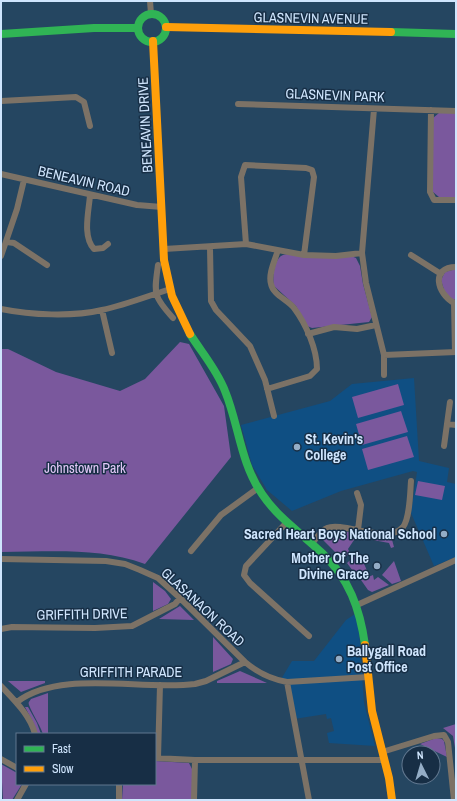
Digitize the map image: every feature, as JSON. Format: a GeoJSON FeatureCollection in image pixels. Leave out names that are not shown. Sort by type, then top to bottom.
{"type":"FeatureCollection","features":[{"type":"Feature","properties":{"kind":"street"},"geometry":{"type":"LineString","coordinates":[[150,1],[151,14]]}},
{"type":"Feature","properties":{"kind":"street"},"geometry":{"type":"LineString","coordinates":[[151,14],[155,14],[163,19],[166,27],[164,35],[153,41],[142,36],[138,28],[140,20],[151,14]]}},
{"type":"Feature","properties":{"kind":"street","name":"GLASNEVIN AVENUE"},"geometry":{"type":"LineString","coordinates":[[166,27],[456,34]]}},
{"type":"Feature","properties":{"kind":"street"},"geometry":{"type":"LineString","coordinates":[[1,34],[94,28],[138,28]]}},
{"type":"Feature","properties":{"kind":"street","name":"BENEAVIN DRIVE"},"geometry":{"type":"LineString","coordinates":[[153,41],[164,250],[170,289],[178,311],[187,328],[222,384],[231,409],[244,458],[258,488],[270,505],[286,522],[312,543],[341,574],[357,605],[364,628],[372,713],[392,800]]}},
{"type":"Feature","properties":{"kind":"street"},"geometry":{"type":"LineString","coordinates":[[1,101],[76,97],[84,102],[90,126]]}},
{"type":"Feature","properties":{"kind":"street","name":"GLASNEVIN PARK"},"geometry":{"type":"LineString","coordinates":[[238,104],[456,111]]}},
{"type":"Feature","properties":{"kind":"street"},"geometry":{"type":"LineString","coordinates":[[374,109],[362,253],[364,275],[384,355],[384,376]]}},
{"type":"Feature","properties":{"kind":"street"},"geometry":{"type":"LineString","coordinates":[[431,110],[430,192],[434,200],[456,200]]}},
{"type":"Feature","properties":{"kind":"street"},"geometry":{"type":"LineString","coordinates":[[246,244],[241,177],[245,166],[306,168],[312,170],[314,177],[304,255]]}},
{"type":"Feature","properties":{"kind":"street","name":"BENEAVIN ROAD"},"geometry":{"type":"LineString","coordinates":[[1,174],[150,208],[162,208]]}},
{"type":"Feature","properties":{"kind":"street"},"geometry":{"type":"LineString","coordinates":[[1,256],[7,242],[24,180]]}},
{"type":"Feature","properties":{"kind":"street"},"geometry":{"type":"LineString","coordinates":[[90,195],[88,237],[91,246],[94,249],[98,249],[108,244]]}},
{"type":"Feature","properties":{"kind":"street"},"geometry":{"type":"LineString","coordinates":[[7,242],[14,243],[47,265]]}},
{"type":"Feature","properties":{"kind":"street"},"geometry":{"type":"LineString","coordinates":[[164,250],[210,248],[246,244],[304,255],[336,256],[362,253]]}},
{"type":"Feature","properties":{"kind":"street"},"geometry":{"type":"LineString","coordinates":[[210,248],[211,300],[216,310],[250,346],[260,367],[274,416]]}},
{"type":"Feature","properties":{"kind":"street"},"geometry":{"type":"LineString","coordinates":[[267,389],[313,374],[316,369],[317,361],[308,334],[294,308],[271,286],[270,280],[278,250]]}},
{"type":"Feature","properties":{"kind":"street"},"geometry":{"type":"LineString","coordinates":[[411,255],[441,274]]}},
{"type":"Feature","properties":{"kind":"street"},"geometry":{"type":"LineString","coordinates":[[158,265],[154,289],[158,302],[173,318]]}},
{"type":"Feature","properties":{"kind":"street"},"geometry":{"type":"LineString","coordinates":[[384,355],[455,352],[455,302],[441,291],[439,287],[441,274],[450,267],[456,267]]}},
{"type":"Feature","properties":{"kind":"street"},"geometry":{"type":"LineString","coordinates":[[1,309],[19,312],[62,313],[102,310],[170,289]]}},
{"type":"Feature","properties":{"kind":"street"},"geometry":{"type":"LineString","coordinates":[[102,310],[112,353]]}},
{"type":"Feature","properties":{"kind":"street"},"geometry":{"type":"LineString","coordinates":[[308,334],[334,326],[357,329],[376,325]]}},
{"type":"Feature","properties":{"kind":"street"},"geometry":{"type":"LineString","coordinates":[[444,446],[450,402]]}},
{"type":"Feature","properties":{"kind":"street"},"geometry":{"type":"LineString","coordinates":[[447,424],[456,425]]}},
{"type":"Feature","properties":{"kind":"street"},"geometry":{"type":"LineString","coordinates":[[312,543],[322,531],[332,526],[386,533],[394,532],[403,527],[408,511],[411,481]]}},
{"type":"Feature","properties":{"kind":"street"},"geometry":{"type":"LineString","coordinates":[[191,550],[221,515],[258,488]]}},
{"type":"Feature","properties":{"kind":"street"},"geometry":{"type":"LineString","coordinates":[[357,493],[360,506],[358,530]]}},
{"type":"Feature","properties":{"kind":"street"},"geometry":{"type":"LineString","coordinates":[[286,522],[246,566],[244,575],[261,593],[309,636]]}},
{"type":"Feature","properties":{"kind":"street","name":"GLASANAON ROAD"},"geometry":{"type":"LineString","coordinates":[[1,559],[106,561],[124,564],[158,578],[245,662],[260,674],[274,680],[287,682],[368,677]]}},
{"type":"Feature","properties":{"kind":"street"},"geometry":{"type":"LineString","coordinates":[[357,605],[456,560]]}},
{"type":"Feature","properties":{"kind":"street","name":"GRIFFITH DRIVE"},"geometry":{"type":"LineString","coordinates":[[1,629],[132,626],[175,604],[180,598]]}},
{"type":"Feature","properties":{"kind":"street","name":"GRIFFITH PARADE"},"geometry":{"type":"LineString","coordinates":[[17,702],[26,695],[40,690],[68,684],[185,685],[206,681],[245,662]]}},
{"type":"Feature","properties":{"kind":"street"},"geometry":{"type":"LineString","coordinates":[[287,682],[309,800]]}},
{"type":"Feature","properties":{"kind":"street"},"geometry":{"type":"LineString","coordinates":[[160,685],[157,758],[195,760],[301,761],[383,756],[434,736],[444,735],[448,742],[454,800]]}},
{"type":"Feature","properties":{"kind":"street"},"geometry":{"type":"LineString","coordinates":[[1,686],[17,702],[29,720],[34,733]]}},
{"type":"Feature","properties":{"kind":"street"},"geometry":{"type":"LineString","coordinates":[[1,759],[16,767]]}},
{"type":"Feature","properties":{"kind":"street"},"geometry":{"type":"LineString","coordinates":[[194,800],[195,760]]}},
{"type":"Feature","properties":{"kind":"street"},"geometry":{"type":"LineString","coordinates":[[17,800],[25,785]]}},
{"type":"Feature","properties":{"kind":"street"},"geometry":{"type":"LineString","coordinates":[[119,785],[119,800]]}},
{"type":"Feature","properties":{"kind":"shaded area"},"geometry":{"type":"Polygon","coordinates":[[[414,378],[419,461],[449,468],[447,482],[456,484],[456,557],[434,566],[411,513],[417,472],[413,471],[341,491],[292,511],[267,490],[252,465],[241,425],[330,401],[352,384],[414,378]]]}},
{"type":"Feature","properties":{"kind":"shaded area"},"geometry":{"type":"Polygon","coordinates":[[[355,614],[359,629],[364,703],[375,746],[329,743],[327,733],[334,731],[331,718],[327,719],[326,714],[294,719],[287,682],[280,681],[292,661],[314,661],[346,620],[355,614]]]}},
{"type":"Feature","properties":{"kind":"green space"},"geometry":{"type":"Polygon","coordinates":[[[439,113],[456,113],[456,197],[439,197],[433,192],[433,118],[439,113]]]}},
{"type":"Feature","properties":{"kind":"green space"},"geometry":{"type":"Polygon","coordinates":[[[283,255],[351,256],[356,258],[360,266],[363,284],[372,317],[369,322],[312,328],[307,326],[296,306],[274,286],[273,279],[278,260],[283,255]]]}},
{"type":"Feature","properties":{"kind":"green space"},"geometry":{"type":"Polygon","coordinates":[[[456,269],[456,299],[453,300],[445,293],[441,280],[445,272],[456,269]]]}},
{"type":"Feature","properties":{"kind":"green space","name":"Johnstown Park"},"geometry":{"type":"Polygon","coordinates":[[[180,342],[189,344],[224,406],[231,457],[145,564],[110,555],[92,553],[56,551],[1,552],[1,349],[8,349],[56,372],[120,391],[145,379],[180,342]]]}},
{"type":"Feature","properties":{"kind":"green space"},"geometry":{"type":"Polygon","coordinates":[[[398,384],[404,405],[358,418],[352,397],[398,384]]]}},
{"type":"Feature","properties":{"kind":"green space"},"geometry":{"type":"Polygon","coordinates":[[[401,411],[408,432],[362,445],[356,424],[401,411]]]}},
{"type":"Feature","properties":{"kind":"green space"},"geometry":{"type":"Polygon","coordinates":[[[407,436],[414,457],[368,470],[362,449],[407,436]]]}},
{"type":"Feature","properties":{"kind":"green space"},"geometry":{"type":"Polygon","coordinates":[[[418,481],[445,486],[442,500],[415,495],[418,481]]]}},
{"type":"Feature","properties":{"kind":"green space"},"geometry":{"type":"Polygon","coordinates":[[[330,529],[372,536],[391,536],[394,547],[391,548],[389,543],[373,540],[371,537],[363,536],[354,540],[348,549],[350,553],[343,560],[322,539],[330,529]]]}},
{"type":"Feature","properties":{"kind":"green space"},"geometry":{"type":"Polygon","coordinates":[[[359,552],[368,573],[358,578],[347,563],[359,552]]]}},
{"type":"Feature","properties":{"kind":"green space"},"geometry":{"type":"Polygon","coordinates":[[[394,561],[401,581],[392,584],[382,575],[394,561]]]}},
{"type":"Feature","properties":{"kind":"green space"},"geometry":{"type":"Polygon","coordinates":[[[373,575],[374,580],[378,577],[389,585],[372,592],[368,590],[361,580],[373,575]]]}},
{"type":"Feature","properties":{"kind":"green space"},"geometry":{"type":"Polygon","coordinates":[[[153,582],[165,591],[171,599],[168,604],[153,611],[153,582]]]}},
{"type":"Feature","properties":{"kind":"green space"},"geometry":{"type":"Polygon","coordinates":[[[180,606],[194,620],[159,619],[180,606]]]}},
{"type":"Feature","properties":{"kind":"green space"},"geometry":{"type":"Polygon","coordinates":[[[213,637],[233,659],[231,664],[213,672],[213,637]]]}},
{"type":"Feature","properties":{"kind":"green space"},"geometry":{"type":"Polygon","coordinates":[[[240,671],[267,683],[217,683],[217,681],[240,671]]]}},
{"type":"Feature","properties":{"kind":"green space"},"geometry":{"type":"Polygon","coordinates":[[[8,681],[45,681],[45,683],[21,692],[8,681]]]}},
{"type":"Feature","properties":{"kind":"green space"},"geometry":{"type":"Polygon","coordinates":[[[48,693],[48,733],[43,733],[29,705],[31,699],[48,693]]]}},
{"type":"Feature","properties":{"kind":"green space"},"geometry":{"type":"Polygon","coordinates":[[[25,707],[28,707],[41,733],[37,733],[25,707]]]}},
{"type":"Feature","properties":{"kind":"green space"},"geometry":{"type":"Polygon","coordinates":[[[456,724],[456,754],[453,736],[443,728],[456,724]]]}},
{"type":"Feature","properties":{"kind":"green space"},"geometry":{"type":"Polygon","coordinates":[[[436,738],[442,739],[444,741],[447,757],[441,754],[441,745],[420,744],[436,738]]]}},
{"type":"Feature","properties":{"kind":"green space"},"geometry":{"type":"Polygon","coordinates":[[[156,761],[189,763],[193,771],[192,800],[122,800],[123,785],[156,785],[156,761]]]}},
{"type":"Feature","properties":{"kind":"green space"},"geometry":{"type":"Polygon","coordinates":[[[1,764],[16,772],[16,785],[21,785],[12,800],[3,800],[1,764]]]}},
{"type":"Feature","properties":{"kind":"traffic: fast"},"geometry":{"type":"LineString","coordinates":[[152,14],[162,18],[166,28],[162,38],[152,42],[142,38],[138,28],[142,18],[152,14]]}},
{"type":"Feature","properties":{"kind":"traffic: fast"},"geometry":{"type":"LineString","coordinates":[[1,34],[94,28],[138,28]]}},
{"type":"Feature","properties":{"kind":"traffic: fast"},"geometry":{"type":"LineString","coordinates":[[391,32],[456,34]]}},
{"type":"Feature","properties":{"kind":"traffic: fast"},"geometry":{"type":"LineString","coordinates":[[190,334],[222,383],[230,404],[244,456],[255,482],[268,503],[275,511],[322,553],[339,573],[352,595],[360,619],[365,645]]}},
{"type":"Feature","properties":{"kind":"traffic: slow"},"geometry":{"type":"LineString","coordinates":[[166,27],[391,32]]}},
{"type":"Feature","properties":{"kind":"traffic: slow"},"geometry":{"type":"LineString","coordinates":[[153,41],[164,260],[172,296],[190,334]]}},
{"type":"Feature","properties":{"kind":"traffic: slow"},"geometry":{"type":"LineString","coordinates":[[365,645],[372,711],[389,778],[392,800]]}},
{"type":"Feature","properties":{"kind":"place","name":"St. Kevin's College"},"geometry":{"type":"Point","coordinates":[297,447]}},
{"type":"Feature","properties":{"kind":"place","name":"Sacred Heart Boys National School"},"geometry":{"type":"Point","coordinates":[444,534]}},
{"type":"Feature","properties":{"kind":"place","name":"Mother Of The Divine Grace"},"geometry":{"type":"Point","coordinates":[377,566]}},
{"type":"Feature","properties":{"kind":"place","name":"Ballygall Road Post Office"},"geometry":{"type":"Point","coordinates":[339,659]}}]}
